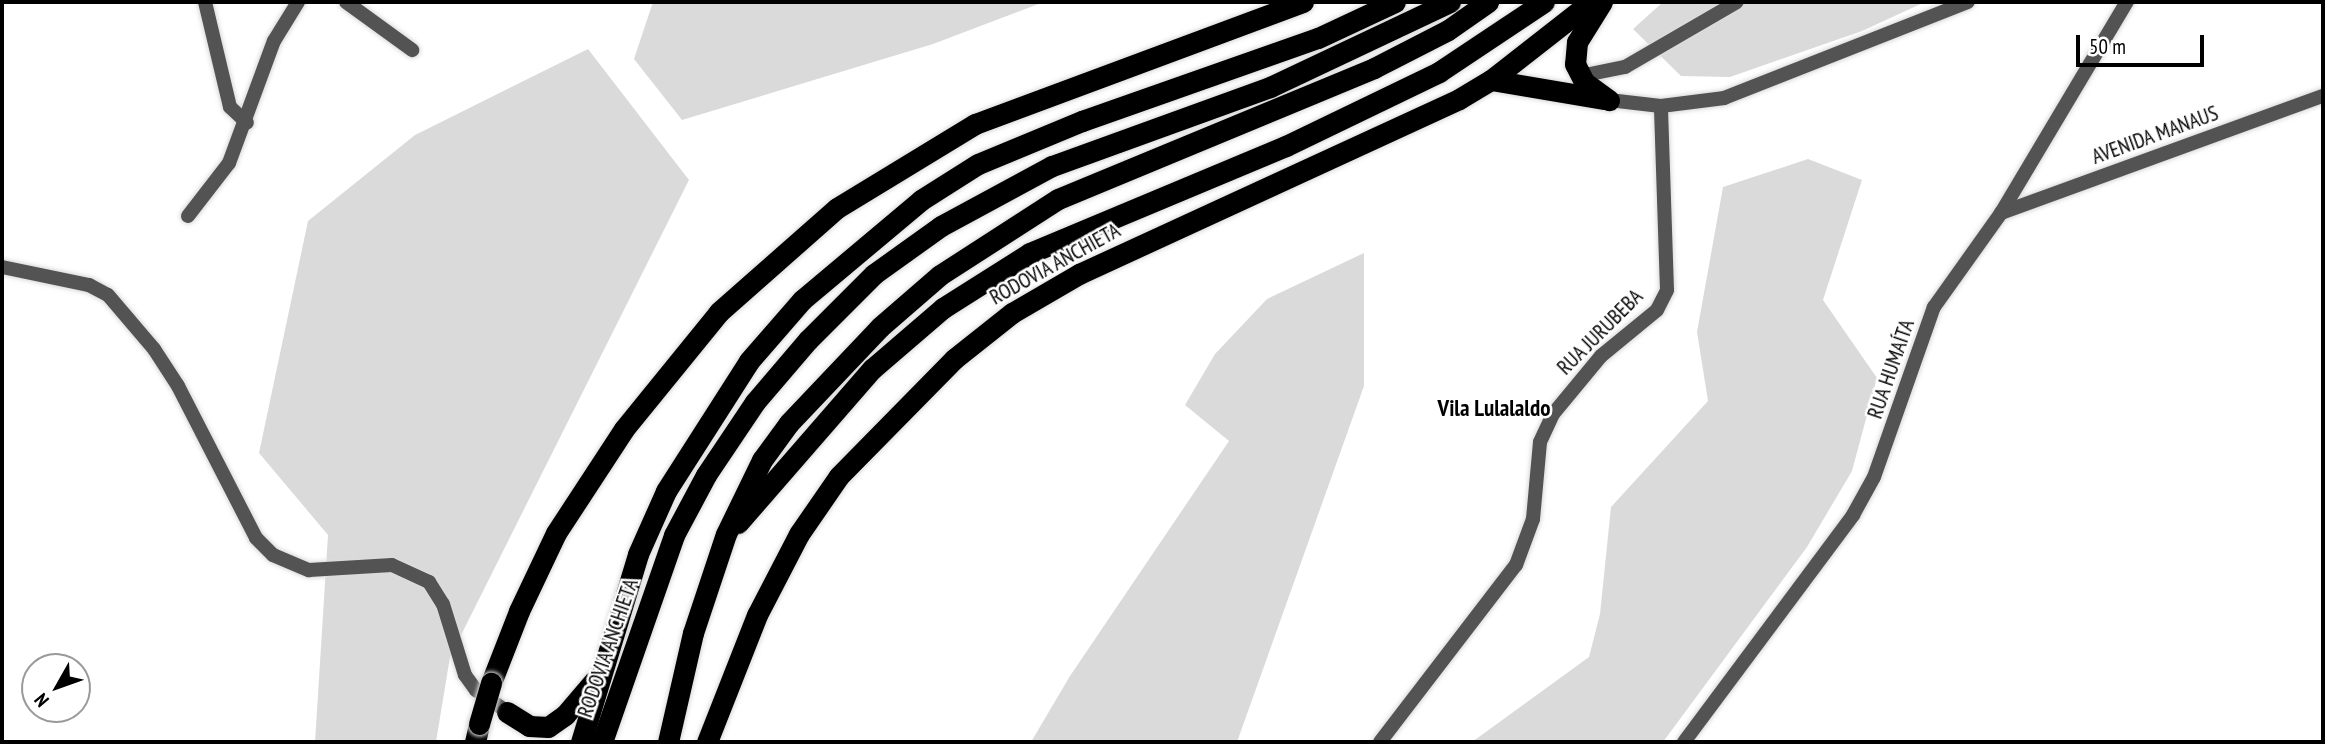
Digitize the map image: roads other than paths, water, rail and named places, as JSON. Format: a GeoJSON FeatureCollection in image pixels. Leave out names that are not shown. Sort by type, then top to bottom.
{"type":"FeatureCollection","features":[{"type":"Feature","properties":{"kind":"highway"},"geometry":{"type":"LineString","coordinates":[[477,733],[491,683],[519,611],[556,533],[624,429],[719,312],[838,208],[975,124],[1303,2]]}},
{"type":"Feature","properties":{"kind":"highway","name":"RODOVIA ANCHIETA"},"geometry":{"type":"LineString","coordinates":[[581,742],[638,554],[666,491],[706,424],[749,361],[802,300],[893,223],[978,164],[1082,121],[1318,38],[1395,2]]}},
{"type":"Feature","properties":{"kind":"highway","name":"RODOVIA ANCHIETA"},"geometry":{"type":"LineString","coordinates":[[601,742],[674,535],[706,475],[755,402],[807,340],[874,274],[941,226],[1052,166],[1270,87],[1450,2]]}},
{"type":"Feature","properties":{"kind":"highway"},"geometry":{"type":"LineString","coordinates":[[668,742],[693,633],[726,534],[762,460],[789,423],[880,327],[940,275],[1058,199],[1374,68],[1448,30],[1488,2]]}},
{"type":"Feature","properties":{"kind":"highway"},"geometry":{"type":"LineString","coordinates":[[726,534],[873,369],[943,308],[1030,253],[1286,146],[1439,72],[1544,2]]}},
{"type":"Feature","properties":{"kind":"highway","name":"RODOVIA ANCHIETA"},"geometry":{"type":"LineString","coordinates":[[707,742],[757,615],[799,534],[839,476],[954,359],[1012,313],[1079,274],[1281,184],[1491,80],[1591,2]]}},
{"type":"Feature","properties":{"kind":"highway"},"geometry":{"type":"LineString","coordinates":[[1602,2],[1577,42],[1575,64],[1580,76],[1609,100]]}},
{"type":"Feature","properties":{"kind":"highway"},"geometry":{"type":"LineString","coordinates":[[1491,80],[1609,100]]}},
{"type":"Feature","properties":{"kind":"highway"},"geometry":{"type":"LineString","coordinates":[[507,712],[529,726],[548,727],[565,715],[600,674]]}},
{"type":"Feature","properties":{"kind":"highway"},"geometry":{"type":"LineString","coordinates":[[507,712],[536,742]]}},
{"type":"Feature","properties":{"kind":"street"},"geometry":{"type":"LineString","coordinates":[[205,2],[230,107],[247,123]]}},
{"type":"Feature","properties":{"kind":"street"},"geometry":{"type":"LineString","coordinates":[[188,216],[229,163],[247,123],[274,41],[298,2]]}},
{"type":"Feature","properties":{"kind":"street"},"geometry":{"type":"LineString","coordinates":[[346,2],[412,50]]}},
{"type":"Feature","properties":{"kind":"street"},"geometry":{"type":"LineString","coordinates":[[1580,76],[1625,67],[1719,15],[1737,2]]}},
{"type":"Feature","properties":{"kind":"street"},"geometry":{"type":"LineString","coordinates":[[1609,100],[1661,106],[1724,98],[1968,2]]}},
{"type":"Feature","properties":{"kind":"street","name":"RUA HUMAÍTA"},"geometry":{"type":"LineString","coordinates":[[1684,742],[1853,515],[1874,477],[1934,307],[2001,213],[2127,2]]}},
{"type":"Feature","properties":{"kind":"street","name":"AVENIDA MANAUS"},"geometry":{"type":"LineString","coordinates":[[2001,213],[2323,96]]}},
{"type":"Feature","properties":{"kind":"street","name":"RUA JURUBEBA"},"geometry":{"type":"LineString","coordinates":[[1380,742],[1516,565],[1533,519],[1540,442],[1553,414],[1601,356],[1657,310],[1667,290],[1661,106]]}},
{"type":"Feature","properties":{"kind":"street"},"geometry":{"type":"LineString","coordinates":[[2,267],[89,285],[108,295],[154,349],[223,469],[256,538],[290,564],[309,570],[392,565],[429,582],[443,604],[470,682],[507,712]]}},
{"type":"Feature","properties":{"kind":"district","name":"Vila Lulalaldo"},"geometry":{"type":"Point","coordinates":[1494,408]}}]}
